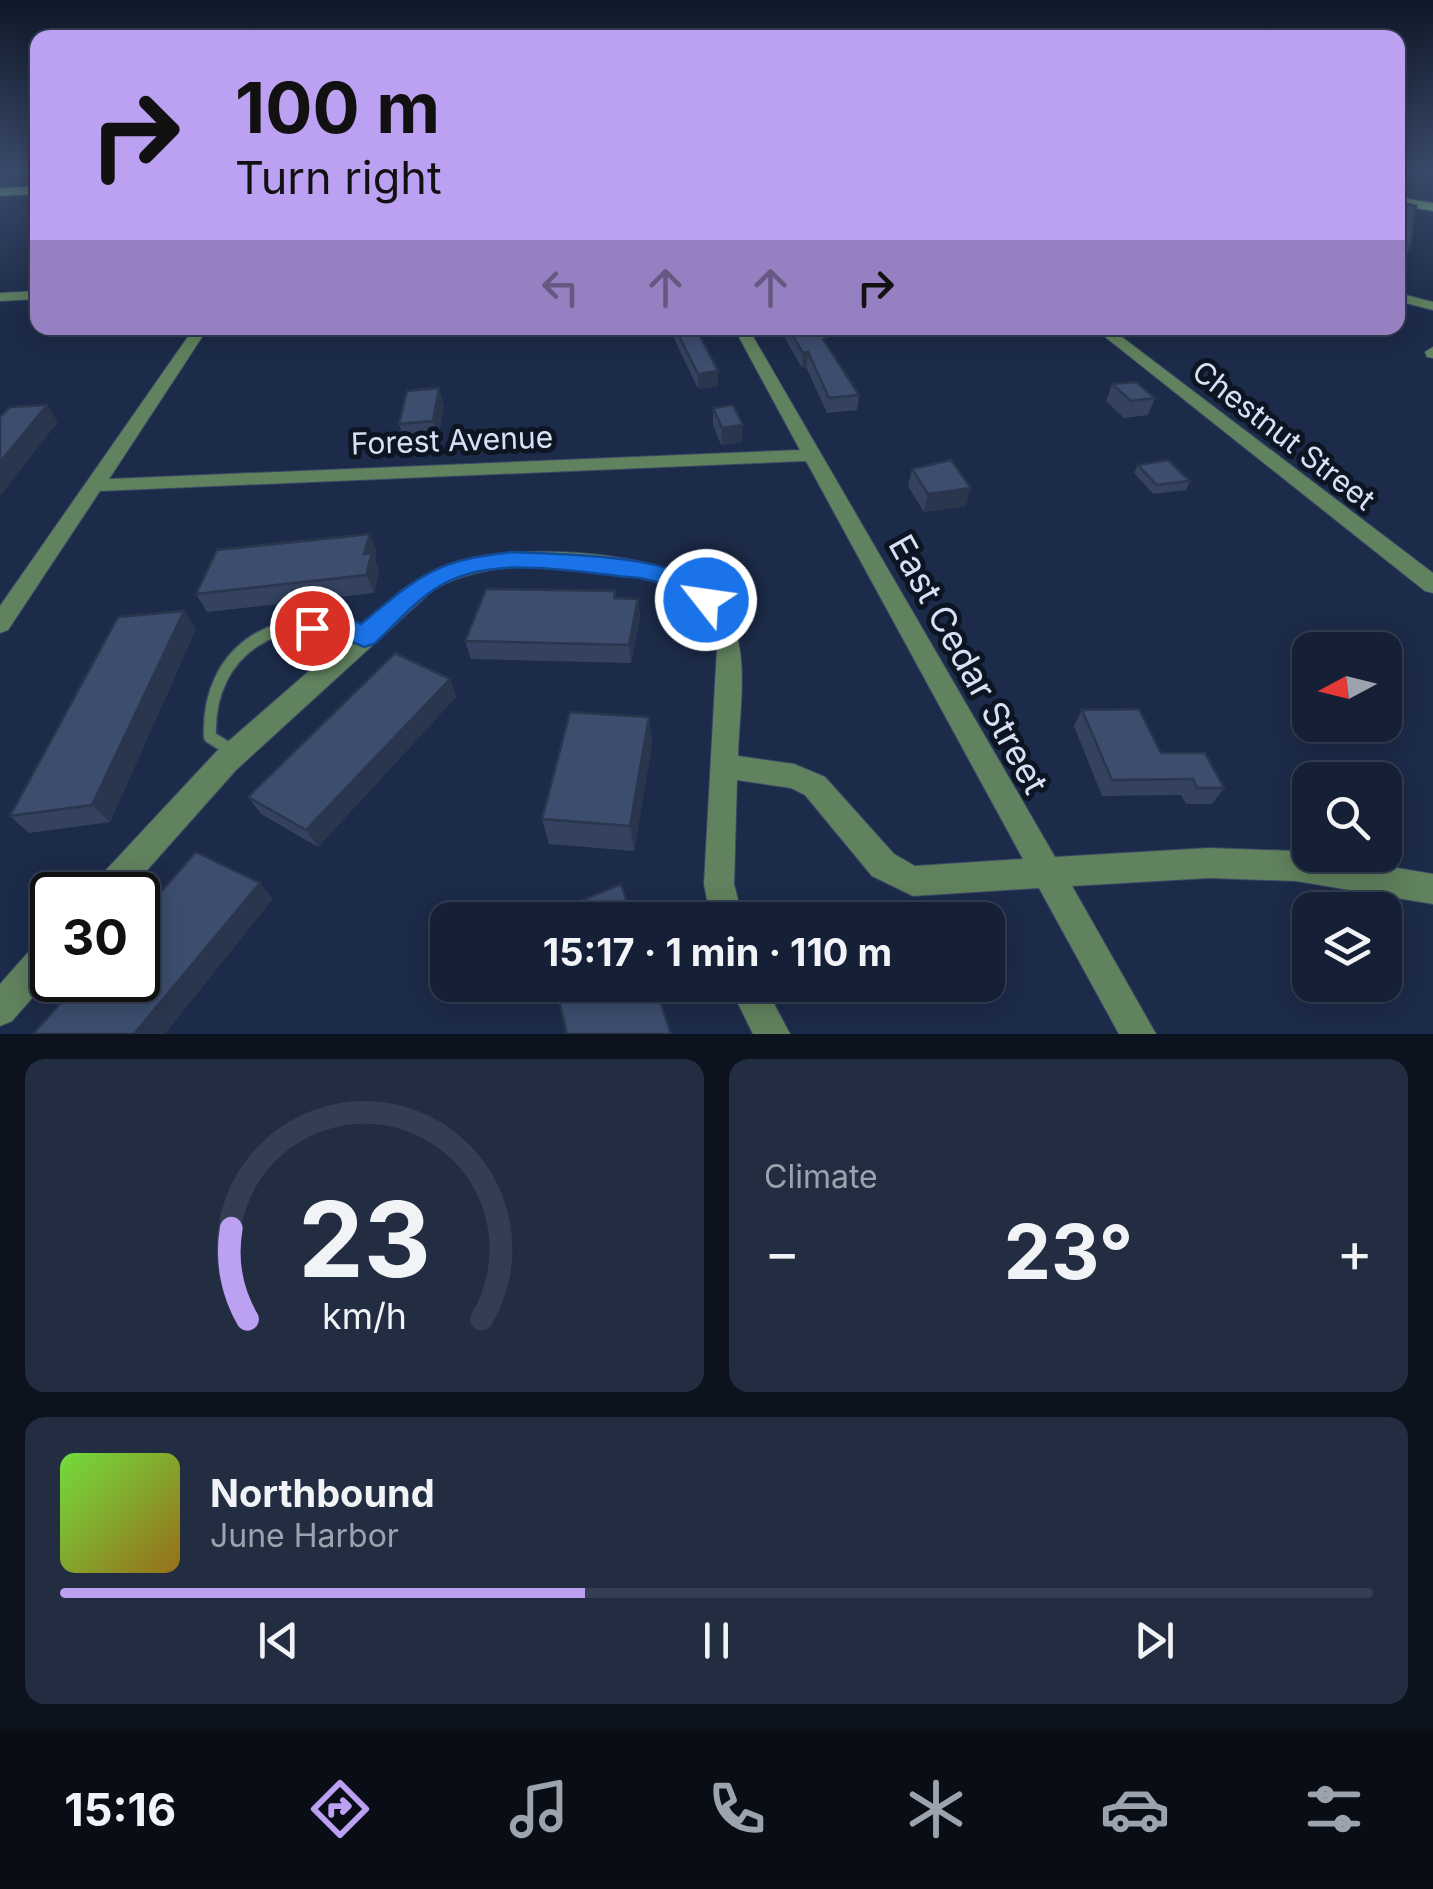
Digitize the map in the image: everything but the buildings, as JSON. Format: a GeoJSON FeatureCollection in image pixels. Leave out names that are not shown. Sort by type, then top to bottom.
{"type":"FeatureCollection","features":[{"type":"Feature","properties":{"kind":"street"},"geometry":{"type":"LineString","coordinates":[[0,297],[30,295]]}},
{"type":"Feature","properties":{"kind":"street"},"geometry":{"type":"LineString","coordinates":[[1405,300],[1433,306]]}},
{"type":"Feature","properties":{"kind":"street"},"geometry":{"type":"LineString","coordinates":[[0,624],[196,335]]}},
{"type":"Feature","properties":{"kind":"street","name":"East Cedar Street"},"geometry":{"type":"LineString","coordinates":[[745,335],[1138,1034]]}},
{"type":"Feature","properties":{"kind":"street","name":"Chestnut Street"},"geometry":{"type":"LineString","coordinates":[[1110,335],[1433,584]]}},
{"type":"Feature","properties":{"kind":"street","name":"Forest Avenue"},"geometry":{"type":"LineString","coordinates":[[96,484],[812,455]]}},
{"type":"Feature","properties":{"kind":"street"},"geometry":{"type":"LineString","coordinates":[[125,872],[235,752],[430,580],[472,565],[535,559],[667,576],[706,600],[723,624],[730,648],[719,884],[723,902]]}},
{"type":"Feature","properties":{"kind":"street"},"geometry":{"type":"LineString","coordinates":[[724,766],[794,776],[814,786],[883,865],[913,881],[1209,863],[1296,866],[1433,889]]}},
{"type":"Feature","properties":{"kind":"street"},"geometry":{"type":"LineString","coordinates":[[0,1009],[30,976]]}},
{"type":"Feature","properties":{"kind":"street"},"geometry":{"type":"LineString","coordinates":[[755,1002],[772,1034]]}},
{"type":"Feature","properties":{"kind":"lane"},"geometry":{"type":"LineString","coordinates":[[235,752],[210,737],[208,722],[231,662],[243,645],[282,630],[341,626],[364,637]]}},
{"type":"Feature","properties":{"kind":"route"},"geometry":{"type":"LineString","coordinates":[[312,628],[341,626],[364,637],[430,580],[472,565],[513,560],[640,570],[667,576],[706,600]]}}]}
